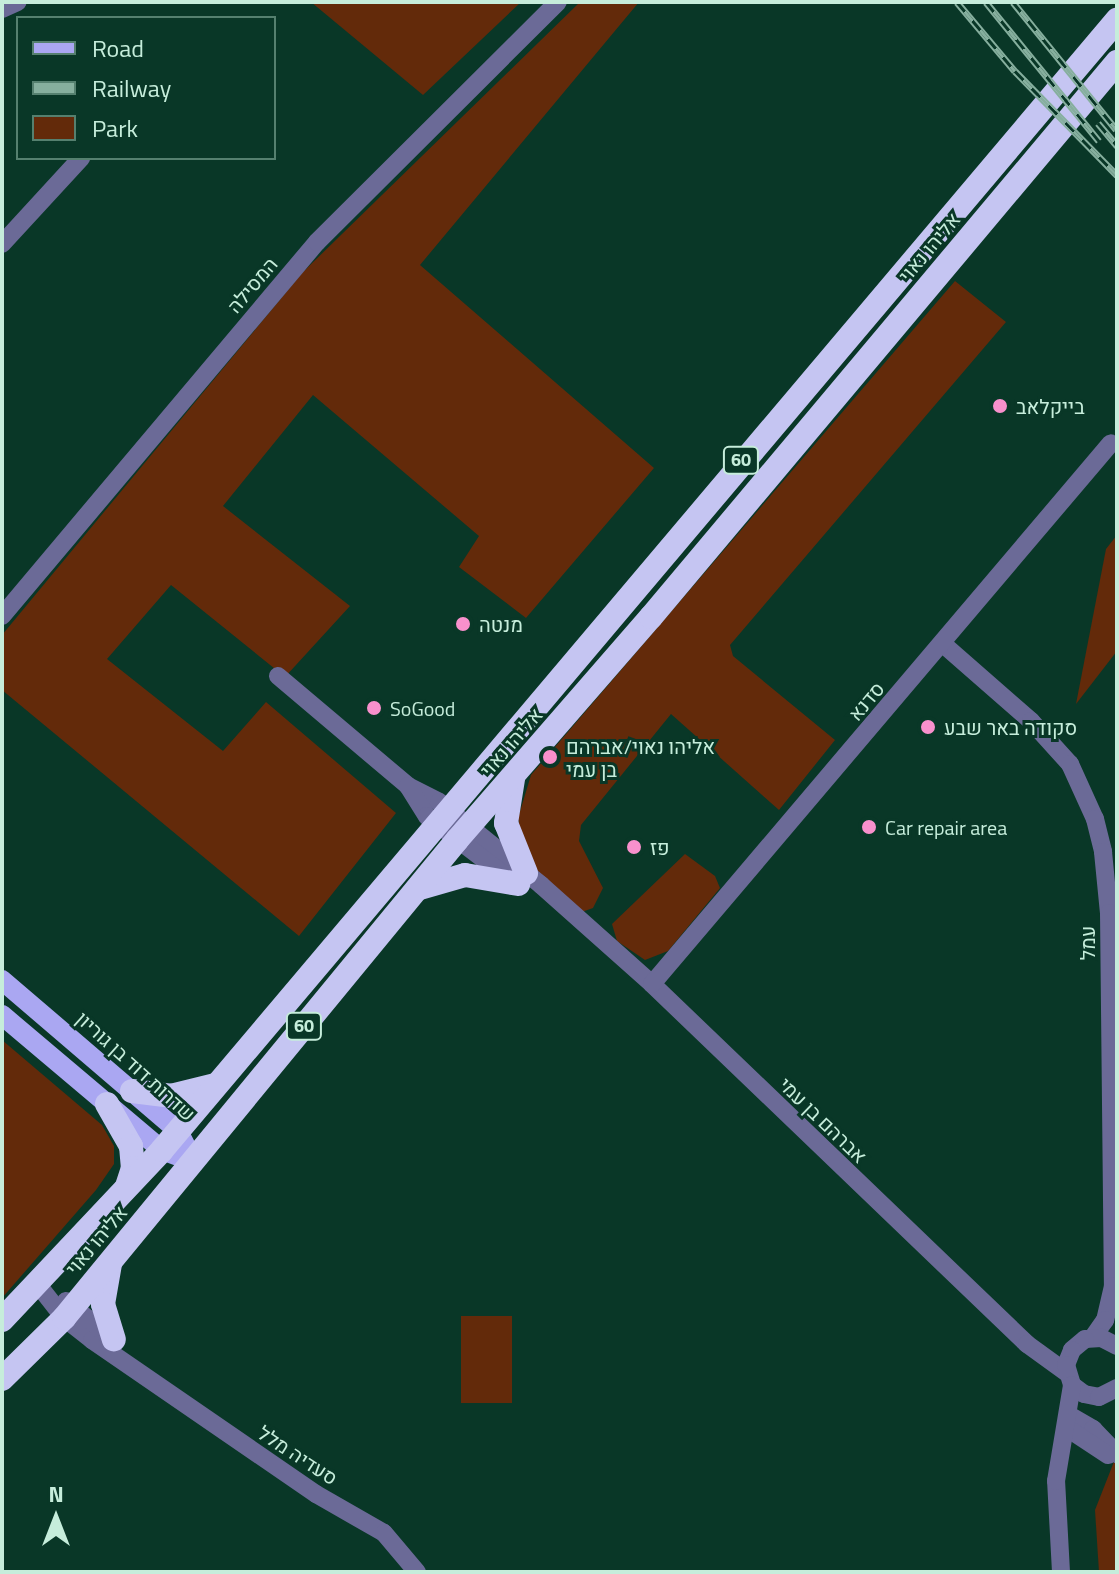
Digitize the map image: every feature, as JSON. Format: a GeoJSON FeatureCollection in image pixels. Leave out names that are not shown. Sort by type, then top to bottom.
{"type":"FeatureCollection","features":[{"type":"Feature","properties":{"kind":"highway","name":"אליהו נאוי"},"geometry":{"type":"LineString","coordinates":[[2,1320],[39,1286],[162,1150],[1035,112],[1117,20]]}},
{"type":"Feature","properties":{"kind":"highway","name":"אליהו נאוי"},"geometry":{"type":"LineString","coordinates":[[2,1379],[69,1311],[463,832],[1113,66]]}},
{"type":"Feature","properties":{"kind":"highway"},"geometry":{"type":"LineString","coordinates":[[414,892],[432,881],[465,875],[522,878],[506,823],[515,773]]}},
{"type":"Feature","properties":{"kind":"highway"},"geometry":{"type":"LineString","coordinates":[[132,1091],[179,1095],[217,1084]]}},
{"type":"Feature","properties":{"kind":"highway"},"geometry":{"type":"LineString","coordinates":[[107,1104],[131,1146],[133,1168],[125,1190]]}},
{"type":"Feature","properties":{"kind":"highway"},"geometry":{"type":"LineString","coordinates":[[112,1257],[103,1304],[114,1339]]}},
{"type":"Feature","properties":{"kind":"main road","name":"שדרות דוד בן גוריון"},"geometry":{"type":"LineString","coordinates":[[2,980],[178,1131],[193,1161]]}},
{"type":"Feature","properties":{"kind":"main road"},"geometry":{"type":"LineString","coordinates":[[2,1015],[162,1150],[193,1161]]}},
{"type":"Feature","properties":{"kind":"street"},"geometry":{"type":"LineString","coordinates":[[2,9],[18,2]]}},
{"type":"Feature","properties":{"kind":"street","name":"המסילה"},"geometry":{"type":"LineString","coordinates":[[2,616],[317,242],[558,2]]}},
{"type":"Feature","properties":{"kind":"street"},"geometry":{"type":"LineString","coordinates":[[2,244],[79,160]]}},
{"type":"Feature","properties":{"kind":"street","name":"סדנא"},"geometry":{"type":"LineString","coordinates":[[652,984],[1111,443]]}},
{"type":"Feature","properties":{"kind":"street","name":"עמל"},"geometry":{"type":"LineString","coordinates":[[943,644],[1054,743],[1084,791],[1095,819],[1109,913],[1110,1305],[1116,1345]]}},
{"type":"Feature","properties":{"kind":"street","name":"אברהם בן עמי"},"geometry":{"type":"LineString","coordinates":[[278,676],[442,815],[588,928],[652,984],[1027,1344],[1070,1379],[1099,1397]]}},
{"type":"Feature","properties":{"kind":"street","name":"סעדיה מלל"},"geometry":{"type":"LineString","coordinates":[[39,1286],[149,1378],[316,1494],[384,1533],[417,1572]]}},
{"type":"Feature","properties":{"kind":"street","name":"עמל"},"geometry":{"type":"LineString","coordinates":[[1093,1337],[1110,1305]]}},
{"type":"Feature","properties":{"kind":"street","name":"סעדיה מלל"},"geometry":{"type":"LineString","coordinates":[[69,1311],[114,1339],[149,1378]]}},
{"type":"Feature","properties":{"kind":"street"},"geometry":{"type":"LineString","coordinates":[[1027,1344],[1072,1350],[1093,1337],[1116,1345]]}},
{"type":"Feature","properties":{"kind":"street"},"geometry":{"type":"LineString","coordinates":[[1061,1572],[1056,1481],[1071,1420],[1072,1350]]}},
{"type":"Feature","properties":{"kind":"street"},"geometry":{"type":"LineString","coordinates":[[1071,1420],[1099,1397],[1117,1388]]}},
{"type":"Feature","properties":{"kind":"street"},"geometry":{"type":"LineString","coordinates":[[1071,1420],[1117,1454]]}},
{"type":"Feature","properties":{"kind":"street"},"geometry":{"type":"LineString","coordinates":[[1071,1420],[1117,1460]]}},
{"type":"Feature","properties":{"kind":"green space"},"geometry":{"type":"Polygon","coordinates":[[[311,2],[521,2],[423,95],[311,2]]]}},
{"type":"Feature","properties":{"kind":"green space"},"geometry":{"type":"Polygon","coordinates":[[[580,2],[639,2],[420,265],[654,468],[526,618],[459,567],[479,536],[313,395],[223,506],[350,606],[285,677],[171,585],[107,659],[223,751],[266,702],[396,813],[299,936],[2,690],[2,635],[303,272],[580,2]]]}},
{"type":"Feature","properties":{"kind":"green space"},"geometry":{"type":"Polygon","coordinates":[[[955,281],[1006,322],[730,645],[733,656],[835,740],[779,810],[671,714],[581,825],[579,841],[603,888],[593,908],[579,913],[526,861],[518,818],[531,775],[955,281]]]}},
{"type":"Feature","properties":{"kind":"green space"},"geometry":{"type":"Polygon","coordinates":[[[1117,535],[1117,651],[1076,704],[1106,549],[1117,535]]]}},
{"type":"Feature","properties":{"kind":"green space"},"geometry":{"type":"Polygon","coordinates":[[[685,854],[715,876],[720,888],[668,951],[645,960],[617,941],[612,924],[685,854]]]}},
{"type":"Feature","properties":{"kind":"green space"},"geometry":{"type":"Polygon","coordinates":[[[2,1040],[102,1125],[114,1146],[114,1164],[96,1190],[2,1298],[2,1040]]]}},
{"type":"Feature","properties":{"kind":"green space"},"geometry":{"type":"Polygon","coordinates":[[[461,1316],[512,1316],[512,1403],[461,1403],[461,1316]]]}},
{"type":"Feature","properties":{"kind":"green space"},"geometry":{"type":"Polygon","coordinates":[[[1117,1454],[1117,1572],[1099,1572],[1095,1510],[1117,1454]]]}},
{"type":"Feature","properties":{"kind":"railway"},"geometry":{"type":"LineString","coordinates":[[957,2],[1015,71],[1117,175]]}},
{"type":"Feature","properties":{"kind":"railway"},"geometry":{"type":"LineString","coordinates":[[986,2],[1099,141]]}},
{"type":"Feature","properties":{"kind":"railway"},"geometry":{"type":"LineString","coordinates":[[1013,2],[1116,129]]}},
{"type":"Feature","properties":{"kind":"railway"},"geometry":{"type":"LineString","coordinates":[[1098,123],[1117,146]]}},
{"type":"Feature","properties":{"kind":"place","name":"בייקלאב"},"geometry":{"type":"Point","coordinates":[1000,406]}},
{"type":"Feature","properties":{"kind":"place","name":"מנטה"},"geometry":{"type":"Point","coordinates":[463,624]}},
{"type":"Feature","properties":{"kind":"place","name":"SoGood"},"geometry":{"type":"Point","coordinates":[374,708]}},
{"type":"Feature","properties":{"kind":"place","name":"סקודה באר שבע"},"geometry":{"type":"Point","coordinates":[928,727]}},
{"type":"Feature","properties":{"kind":"place","name":"אליהו נאוי/אברהם בן עמי"},"geometry":{"type":"Point","coordinates":[550,757]}},
{"type":"Feature","properties":{"kind":"place","name":"Car repair area"},"geometry":{"type":"Point","coordinates":[869,827]}},
{"type":"Feature","properties":{"kind":"place","name":"פז"},"geometry":{"type":"Point","coordinates":[634,847]}}]}
